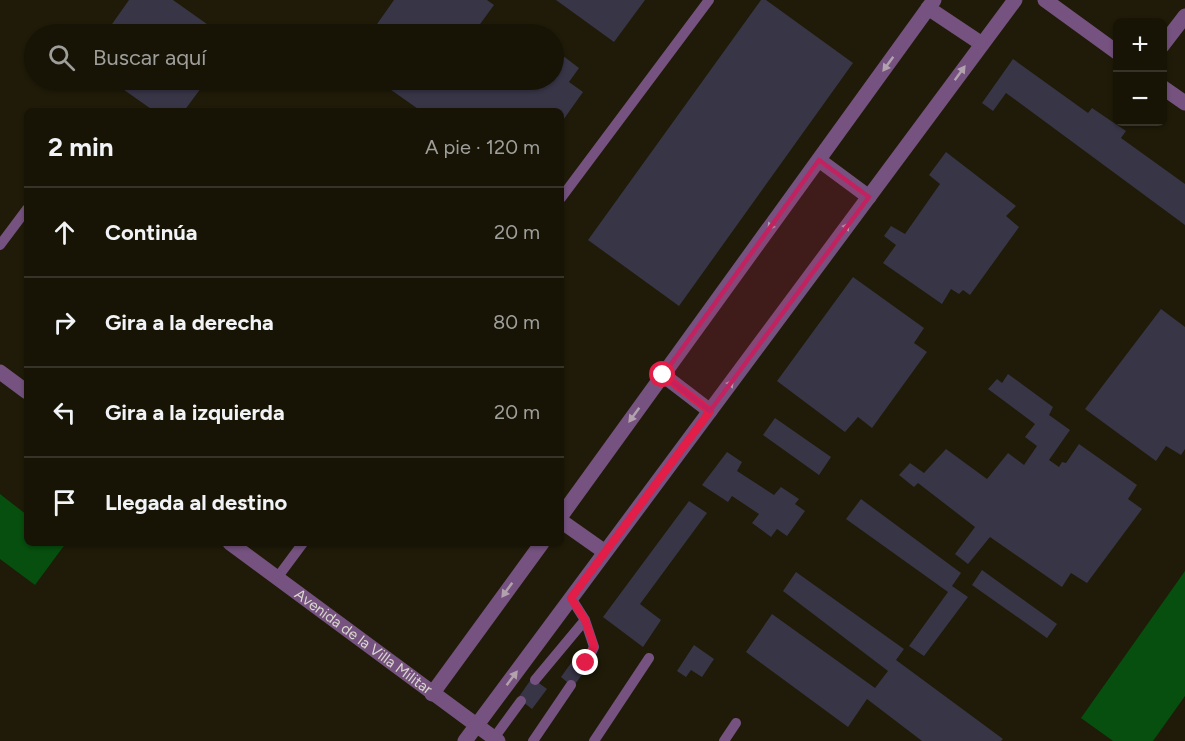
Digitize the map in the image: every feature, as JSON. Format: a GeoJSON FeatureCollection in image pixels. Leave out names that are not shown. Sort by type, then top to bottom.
{"type":"FeatureCollection","features":[{"type":"Feature","properties":{"kind":"street"},"geometry":{"type":"LineString","coordinates":[[465,741],[1015,0]]}},
{"type":"Feature","properties":{"kind":"street"},"geometry":{"type":"LineString","coordinates":[[1045,0],[1113,49]]}},
{"type":"Feature","properties":{"kind":"street"},"geometry":{"type":"LineString","coordinates":[[564,512],[931,4],[982,44]]}},
{"type":"Feature","properties":{"kind":"street"},"geometry":{"type":"LineString","coordinates":[[1167,39],[1185,16]]}},
{"type":"Feature","properties":{"kind":"street"},"geometry":{"type":"LineString","coordinates":[[1167,90],[1185,103]]}},
{"type":"Feature","properties":{"kind":"street"},"geometry":{"type":"LineString","coordinates":[[819,160],[869,197]]}},
{"type":"Feature","properties":{"kind":"street"},"geometry":{"type":"LineString","coordinates":[[0,372],[24,390]]}},
{"type":"Feature","properties":{"kind":"street"},"geometry":{"type":"LineString","coordinates":[[663,375],[710,411]]}},
{"type":"Feature","properties":{"kind":"street"},"geometry":{"type":"LineString","coordinates":[[564,523],[605,552]]}},
{"type":"Feature","properties":{"kind":"street","name":"Avenida de la Villa Militar"},"geometry":{"type":"LineString","coordinates":[[234,546],[496,739]]}},
{"type":"Feature","properties":{"kind":"street"},"geometry":{"type":"LineString","coordinates":[[432,694],[540,546]]}},
{"type":"Feature","properties":{"kind":"lane"},"geometry":{"type":"LineString","coordinates":[[564,194],[709,0]]}},
{"type":"Feature","properties":{"kind":"lane"},"geometry":{"type":"LineString","coordinates":[[0,245],[24,213]]}},
{"type":"Feature","properties":{"kind":"lane"},"geometry":{"type":"LineString","coordinates":[[277,578],[301,546]]}},
{"type":"Feature","properties":{"kind":"lane"},"geometry":{"type":"LineString","coordinates":[[571,598],[585,620],[594,646],[586,663]]}},
{"type":"Feature","properties":{"kind":"lane"},"geometry":{"type":"LineString","coordinates":[[535,680],[585,620]]}},
{"type":"Feature","properties":{"kind":"lane"},"geometry":{"type":"LineString","coordinates":[[594,741],[649,658]]}},
{"type":"Feature","properties":{"kind":"lane"},"geometry":{"type":"LineString","coordinates":[[533,741],[571,686]]}},
{"type":"Feature","properties":{"kind":"lane"},"geometry":{"type":"LineString","coordinates":[[496,739],[520,701]]}},
{"type":"Feature","properties":{"kind":"lane"},"geometry":{"type":"LineString","coordinates":[[723,741],[736,723]]}},
{"type":"Feature","properties":{"kind":"highlighted area"},"geometry":{"type":"Polygon","coordinates":[[[819,160],[869,197],[710,411],[663,375],[819,160]]]}},
{"type":"Feature","properties":{"kind":"green space"},"geometry":{"type":"Polygon","coordinates":[[[0,494],[24,513],[24,546],[64,546],[35,585],[0,559],[0,494]]]}},
{"type":"Feature","properties":{"kind":"green space"},"geometry":{"type":"Polygon","coordinates":[[[1185,571],[1185,696],[1153,741],[1113,741],[1081,718],[1185,571]]]}},
{"type":"Feature","properties":{"kind":"building"},"geometry":{"type":"Polygon","coordinates":[[[129,0],[173,0],[207,24],[112,24],[129,0]]]}},
{"type":"Feature","properties":{"kind":"building"},"geometry":{"type":"Polygon","coordinates":[[[394,0],[487,0],[494,5],[480,24],[377,24],[394,0]]]}},
{"type":"Feature","properties":{"kind":"building"},"geometry":{"type":"Polygon","coordinates":[[[556,0],[645,0],[614,42],[556,0]]]}},
{"type":"Feature","properties":{"kind":"building"},"geometry":{"type":"Polygon","coordinates":[[[761,0],[766,0],[853,63],[679,306],[588,240],[761,0]]]}},
{"type":"Feature","properties":{"kind":"building"},"geometry":{"type":"Polygon","coordinates":[[[564,57],[579,68],[569,82],[583,92],[564,119],[564,108],[417,108],[391,90],[564,90],[564,57]]]}},
{"type":"Feature","properties":{"kind":"building"},"geometry":{"type":"Polygon","coordinates":[[[1013,59],[1088,113],[1092,108],[1113,122],[1113,126],[1119,126],[1126,131],[1121,138],[1185,184],[1185,225],[1006,93],[993,111],[982,103],[1013,59]]]}},
{"type":"Feature","properties":{"kind":"building"},"geometry":{"type":"Polygon","coordinates":[[[124,90],[200,90],[186,108],[150,108],[124,90]]]}},
{"type":"Feature","properties":{"kind":"building"},"geometry":{"type":"Polygon","coordinates":[[[946,152],[1016,206],[1006,216],[1019,227],[970,295],[963,290],[959,294],[951,289],[942,304],[883,263],[896,245],[884,236],[891,226],[905,234],[940,184],[929,175],[946,152]]]}},
{"type":"Feature","properties":{"kind":"building"},"geometry":{"type":"Polygon","coordinates":[[[853,277],[924,328],[914,343],[927,352],[872,428],[858,417],[845,432],[777,381],[853,277]]]}},
{"type":"Feature","properties":{"kind":"building"},"geometry":{"type":"Polygon","coordinates":[[[1161,309],[1185,327],[1185,449],[1181,455],[1166,446],[1156,461],[1085,409],[1161,309]]]}},
{"type":"Feature","properties":{"kind":"building"},"geometry":{"type":"Polygon","coordinates":[[[1008,374],[1053,407],[1049,415],[1070,430],[1049,460],[1059,467],[1062,462],[1066,463],[1079,444],[1137,485],[1128,499],[1142,509],[1087,583],[1071,573],[1062,587],[990,537],[968,564],[955,554],[975,527],[918,483],[914,487],[899,475],[910,463],[924,473],[946,449],[987,479],[1008,453],[1024,465],[1037,446],[1025,437],[1035,424],[988,389],[997,379],[1002,383],[1008,374]]]}},
{"type":"Feature","properties":{"kind":"building"},"geometry":{"type":"Polygon","coordinates":[[[775,418],[831,457],[819,475],[763,435],[775,418]]]}},
{"type":"Feature","properties":{"kind":"building"},"geometry":{"type":"Polygon","coordinates":[[[727,452],[742,462],[737,471],[774,495],[781,487],[799,499],[795,504],[805,511],[787,536],[777,529],[771,537],[752,523],[759,514],[732,496],[728,502],[702,485],[727,452]]]}},
{"type":"Feature","properties":{"kind":"building"},"geometry":{"type":"Polygon","coordinates":[[[861,499],[961,573],[952,586],[968,597],[924,656],[909,646],[948,592],[846,519],[861,499]]]}},
{"type":"Feature","properties":{"kind":"building"},"geometry":{"type":"Polygon","coordinates":[[[689,501],[707,513],[640,604],[661,620],[643,647],[603,617],[689,501]]]}},
{"type":"Feature","properties":{"kind":"building"},"geometry":{"type":"Polygon","coordinates":[[[982,570],[1057,624],[1047,638],[972,585],[982,570]]]}},
{"type":"Feature","properties":{"kind":"building"},"geometry":{"type":"Polygon","coordinates":[[[796,572],[904,649],[896,660],[1003,739],[1001,741],[922,741],[867,699],[848,727],[746,652],[772,614],[875,688],[888,671],[783,591],[796,572]]]}},
{"type":"Feature","properties":{"kind":"building"},"geometry":{"type":"Polygon","coordinates":[[[694,645],[714,659],[702,677],[691,670],[686,677],[677,671],[694,645]]]}},
{"type":"Feature","properties":{"kind":"building"},"geometry":{"type":"Polygon","coordinates":[[[576,656],[589,665],[573,687],[561,677],[576,656]]]}},
{"type":"Feature","properties":{"kind":"building"},"geometry":{"type":"Polygon","coordinates":[[[532,678],[547,689],[532,709],[518,698],[532,678]]]}},
{"type":"Feature","properties":{"kind":"route"},"geometry":{"type":"LineString","coordinates":[[586,663],[594,646],[585,620],[571,598],[710,411],[663,375]]}}]}
